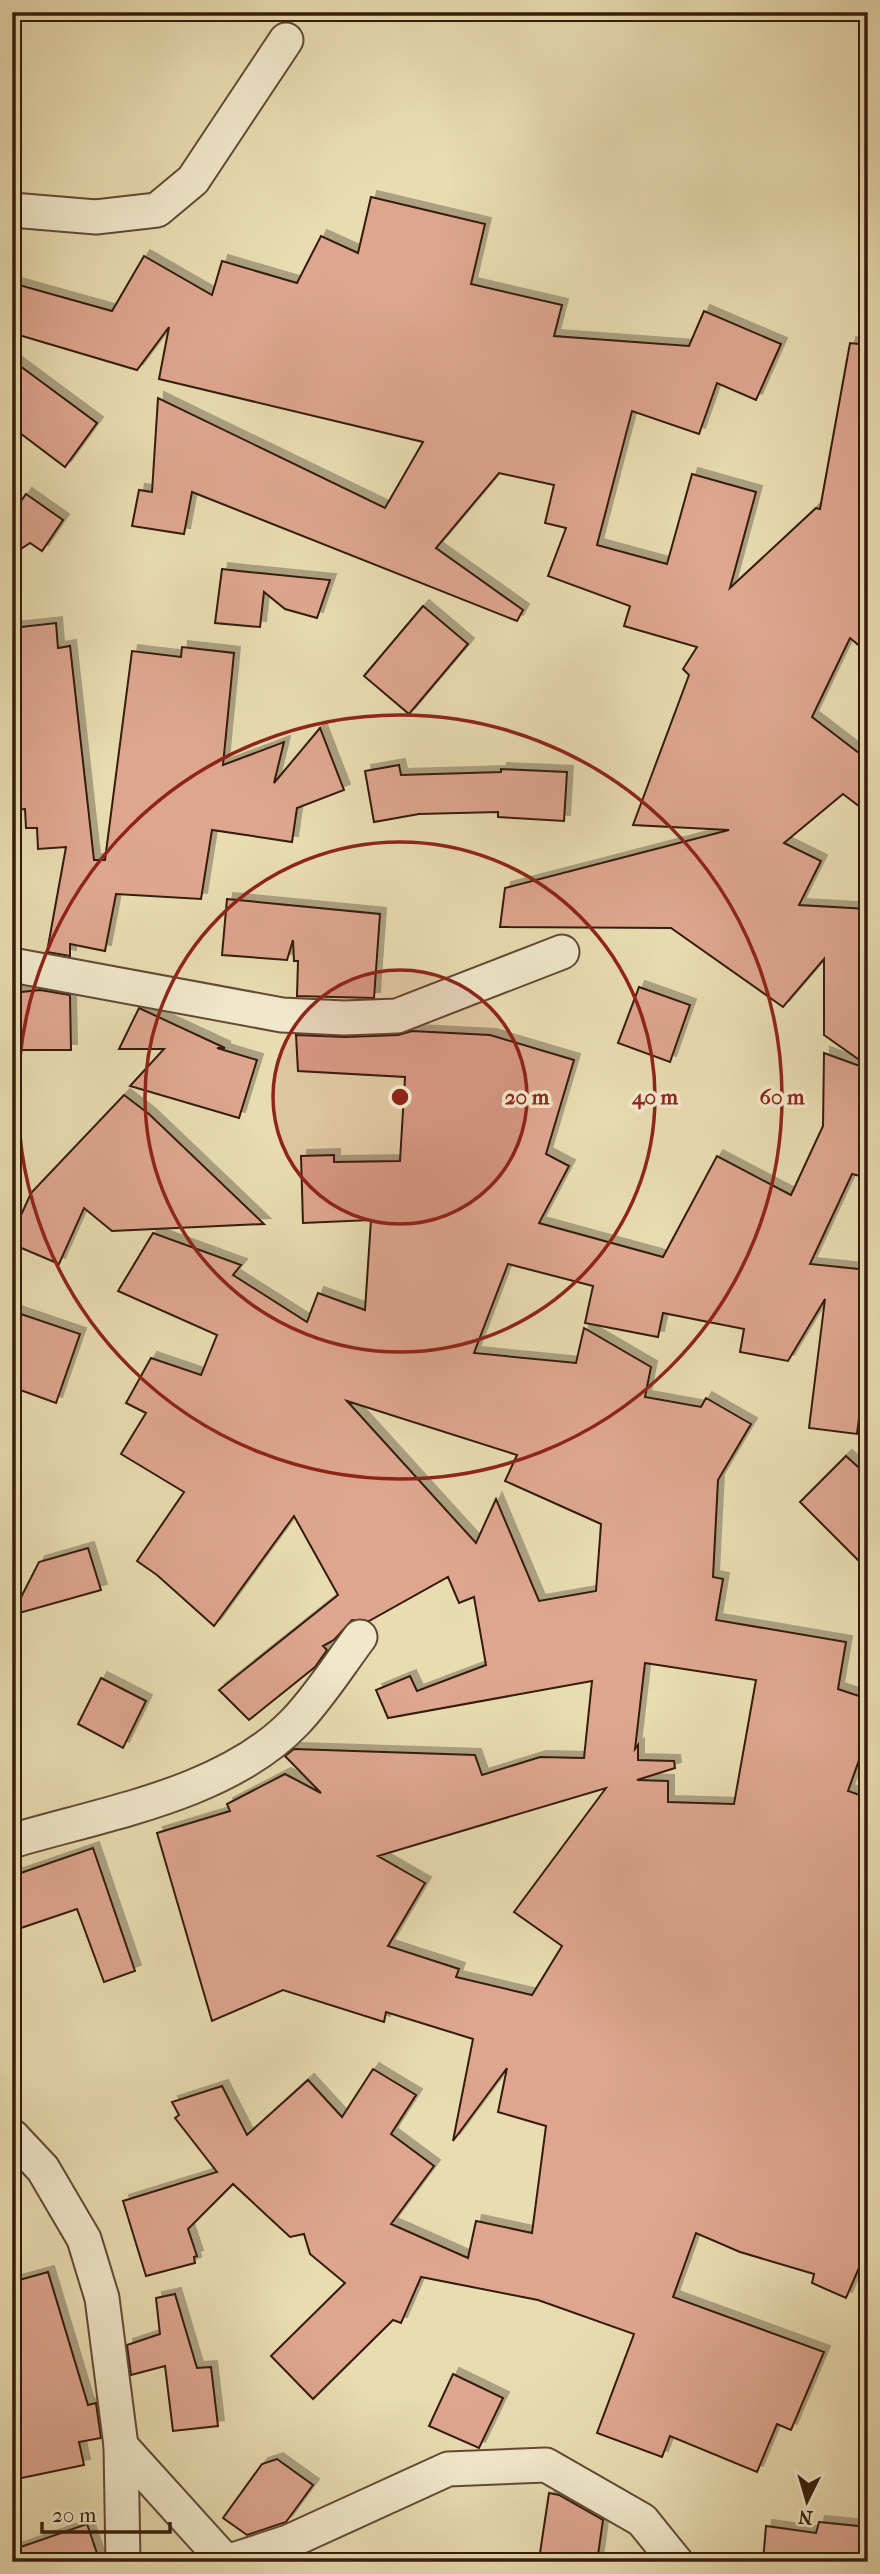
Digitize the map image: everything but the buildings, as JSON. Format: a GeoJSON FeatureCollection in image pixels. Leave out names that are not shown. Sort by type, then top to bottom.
{"type":"FeatureCollection","features":[{"type":"Feature","properties":{"kind":"street"},"geometry":{"type":"LineString","coordinates":[[12,210],[96,218],[157,210],[193,180],[286,40]]}},
{"type":"Feature","properties":{"kind":"street"},"geometry":{"type":"LineString","coordinates":[[12,965],[282,1015],[344,1018],[397,1016],[562,952]]}},
{"type":"Feature","properties":{"kind":"street"},"geometry":{"type":"LineString","coordinates":[[12,1840],[204,1784],[251,1759],[294,1722],[360,1637]]}},
{"type":"Feature","properties":{"kind":"street"},"geometry":{"type":"LineString","coordinates":[[12,2136],[43,2169],[84,2239],[102,2298],[121,2446],[123,2562]]}},
{"type":"Feature","properties":{"kind":"street"},"geometry":{"type":"LineString","coordinates":[[121,2446],[227,2562],[288,2542],[448,2469],[546,2465],[642,2520],[676,2562]]}}]}
